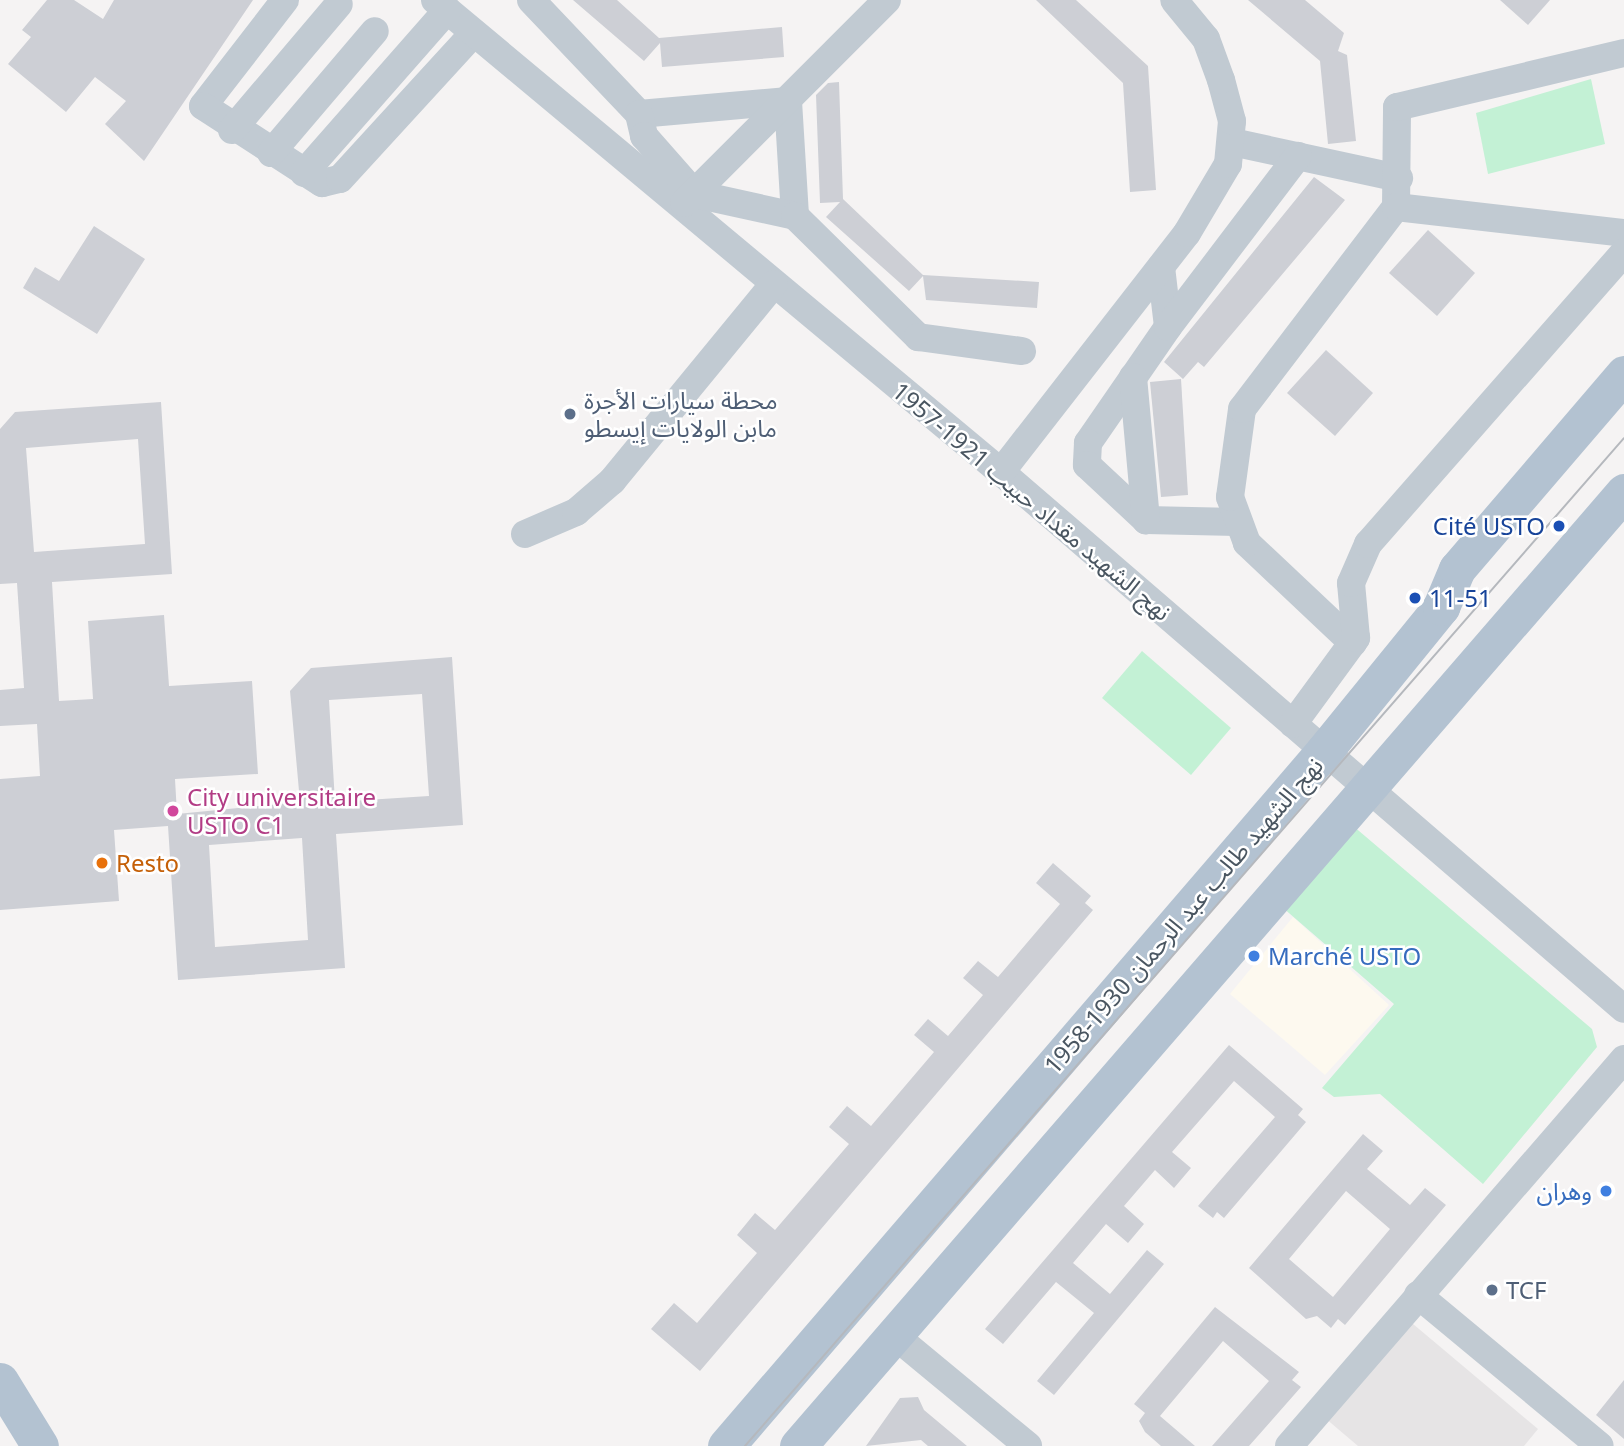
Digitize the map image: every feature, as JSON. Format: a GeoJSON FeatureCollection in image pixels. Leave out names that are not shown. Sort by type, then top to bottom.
{"type":"FeatureCollection","features":[{"type":"Feature","properties":{"kind":"main road","name":"نهج الشهيد طالب عبد الرحمان 1930-1958"},"geometry":{"type":"LineString","coordinates":[[726,1446],[1324,751],[1441,607],[1457,569],[1624,374]]}},
{"type":"Feature","properties":{"kind":"main road"},"geometry":{"type":"LineString","coordinates":[[798,1446],[1369,790],[1624,492]]}},
{"type":"Feature","properties":{"kind":"main road"},"geometry":{"type":"LineString","coordinates":[[0,1381],[40,1446]]}},
{"type":"Feature","properties":{"kind":"street"},"geometry":{"type":"LineString","coordinates":[[285,0],[206,96],[209,115],[321,183],[340,179],[431,73],[474,33]]}},
{"type":"Feature","properties":{"kind":"street"},"geometry":{"type":"LineString","coordinates":[[531,0],[639,114],[644,136],[687,200],[795,216],[918,337],[1022,351]]}},
{"type":"Feature","properties":{"kind":"street"},"geometry":{"type":"LineString","coordinates":[[687,200],[887,0]]}},
{"type":"Feature","properties":{"kind":"street"},"geometry":{"type":"LineString","coordinates":[[1001,472],[1161,267],[1215,193],[1233,142],[1206,39],[1174,0]]}},
{"type":"Feature","properties":{"kind":"street"},"geometry":{"type":"LineString","coordinates":[[232,130],[336,2],[431,73]]}},
{"type":"Feature","properties":{"kind":"street"},"geometry":{"type":"LineString","coordinates":[[304,173],[405,54],[441,5]]}},
{"type":"Feature","properties":{"kind":"street","name":"نهج الشهيد مقداد حبيب 1921-1957"},"geometry":{"type":"LineString","coordinates":[[441,5],[687,200],[774,284],[1001,472],[1624,1009]]}},
{"type":"Feature","properties":{"kind":"street"},"geometry":{"type":"LineString","coordinates":[[271,153],[375,31]]}},
{"type":"Feature","properties":{"kind":"street"},"geometry":{"type":"LineString","coordinates":[[1353,643],[1247,544],[1230,497],[1242,409],[1396,206],[1399,178],[1397,107],[1624,54]]}},
{"type":"Feature","properties":{"kind":"street"},"geometry":{"type":"LineString","coordinates":[[639,114],[788,100]]}},
{"type":"Feature","properties":{"kind":"street"},"geometry":{"type":"LineString","coordinates":[[788,100],[795,216]]}},
{"type":"Feature","properties":{"kind":"street"},"geometry":{"type":"LineString","coordinates":[[1233,142],[1399,178]]}},
{"type":"Feature","properties":{"kind":"street"},"geometry":{"type":"LineString","coordinates":[[1237,522],[1146,520],[1087,466],[1088,443],[1168,327],[1298,156]]}},
{"type":"Feature","properties":{"kind":"street"},"geometry":{"type":"LineString","coordinates":[[1396,206],[1624,233]]}},
{"type":"Feature","properties":{"kind":"street"},"geometry":{"type":"LineString","coordinates":[[1293,724],[1353,643],[1358,620],[1351,583],[1368,544],[1624,253]]}},
{"type":"Feature","properties":{"kind":"street"},"geometry":{"type":"LineString","coordinates":[[1161,267],[1168,327]]}},
{"type":"Feature","properties":{"kind":"street"},"geometry":{"type":"LineString","coordinates":[[526,534],[576,512],[612,481],[774,284]]}},
{"type":"Feature","properties":{"kind":"street"},"geometry":{"type":"LineString","coordinates":[[1133,377],[1146,520]]}},
{"type":"Feature","properties":{"kind":"street"},"geometry":{"type":"LineString","coordinates":[[1289,1446],[1624,1059]]}},
{"type":"Feature","properties":{"kind":"street"},"geometry":{"type":"LineString","coordinates":[[1418,1295],[1600,1446]]}},
{"type":"Feature","properties":{"kind":"street"},"geometry":{"type":"LineString","coordinates":[[894,1335],[1028,1446]]}},
{"type":"Feature","properties":{"kind":"shaded area"},"geometry":{"type":"Polygon","coordinates":[[[1293,917],[1389,1005],[1325,1075],[1230,994],[1293,917]]]}},
{"type":"Feature","properties":{"kind":"shaded area"},"geometry":{"type":"Polygon","coordinates":[[[1400,1313],[1538,1429],[1524,1446],[1358,1446],[1318,1412],[1400,1313]]]}},
{"type":"Feature","properties":{"kind":"green space"},"geometry":{"type":"Polygon","coordinates":[[[1591,79],[1605,144],[1488,174],[1476,113],[1591,79]]]}},
{"type":"Feature","properties":{"kind":"green space"},"geometry":{"type":"Polygon","coordinates":[[[1142,651],[1231,728],[1191,775],[1102,698],[1142,651]]]}},
{"type":"Feature","properties":{"kind":"green space"},"geometry":{"type":"Polygon","coordinates":[[[1352,825],[1592,1029],[1597,1047],[1483,1184],[1380,1094],[1334,1097],[1322,1088],[1394,1004],[1282,907],[1352,825]]]}},
{"type":"Feature","properties":{"kind":"building"},"geometry":{"type":"Polygon","coordinates":[[[47,0],[74,0],[103,19],[114,0],[253,0],[144,161],[105,124],[126,101],[95,77],[66,112],[8,64],[31,37],[22,30],[47,0]]]}},
{"type":"Feature","properties":{"kind":"building"},"geometry":{"type":"Polygon","coordinates":[[[573,0],[617,0],[659,38],[782,27],[784,57],[662,67],[660,43],[644,61],[573,0]]]}},
{"type":"Feature","properties":{"kind":"building"},"geometry":{"type":"Polygon","coordinates":[[[1036,0],[1076,0],[1148,66],[1156,190],[1130,192],[1123,83],[1036,0]]]}},
{"type":"Feature","properties":{"kind":"building"},"geometry":{"type":"Polygon","coordinates":[[[1248,0],[1305,0],[1344,33],[1338,51],[1347,55],[1356,141],[1328,144],[1320,61],[1248,0]]]}},
{"type":"Feature","properties":{"kind":"building"},"geometry":{"type":"Polygon","coordinates":[[[1500,0],[1550,0],[1528,25],[1500,0]]]}},
{"type":"Feature","properties":{"kind":"building"},"geometry":{"type":"Polygon","coordinates":[[[839,82],[843,199],[923,275],[1039,282],[1037,308],[926,300],[923,276],[909,291],[826,217],[840,202],[820,203],[816,95],[828,83],[839,82]]]}},
{"type":"Feature","properties":{"kind":"building"},"geometry":{"type":"Polygon","coordinates":[[[1314,177],[1345,200],[1204,367],[1198,362],[1183,379],[1164,362],[1314,177]]]}},
{"type":"Feature","properties":{"kind":"building"},"geometry":{"type":"Polygon","coordinates":[[[94,226],[145,259],[97,334],[23,288],[35,267],[59,281],[94,226]]]}},
{"type":"Feature","properties":{"kind":"building"},"geometry":{"type":"Polygon","coordinates":[[[1428,230],[1475,273],[1437,316],[1389,273],[1428,230]]]}},
{"type":"Feature","properties":{"kind":"building"},"geometry":{"type":"Polygon","coordinates":[[[1326,350],[1373,393],[1335,436],[1287,393],[1326,350]]]}},
{"type":"Feature","properties":{"kind":"building"},"geometry":{"type":"Polygon","coordinates":[[[1181,379],[1188,495],[1161,497],[1150,382],[1181,379]]]}},
{"type":"Feature","properties":{"kind":"building"},"geometry":{"type":"Polygon","coordinates":[[[161,402],[172,574],[52,582],[59,701],[93,699],[88,621],[164,615],[169,686],[252,681],[258,774],[175,779],[177,814],[300,802],[290,691],[311,668],[452,657],[463,825],[336,834],[345,968],[178,980],[168,826],[114,830],[119,901],[0,910],[0,779],[40,776],[37,724],[0,726],[0,690],[24,688],[17,583],[0,584],[0,429],[15,412],[161,402]],[[138,439],[26,448],[34,552],[145,544],[138,439]],[[422,694],[329,700],[335,802],[429,796],[422,694]],[[302,838],[209,845],[215,947],[308,940],[302,838]]]}},
{"type":"Feature","properties":{"kind":"building"},"geometry":{"type":"Polygon","coordinates":[[[1053,863],[1091,896],[1085,903],[1093,910],[700,1371],[651,1329],[674,1303],[697,1323],[757,1253],[737,1235],[755,1213],[775,1230],[849,1144],[829,1127],[847,1106],[871,1126],[934,1052],[914,1035],[928,1019],[948,1036],[983,995],[963,978],[978,961],[998,977],[1060,904],[1036,883],[1053,863]]]}},
{"type":"Feature","properties":{"kind":"building"},"geometry":{"type":"Polygon","coordinates":[[[1229,1045],[1303,1109],[1298,1115],[1306,1122],[1224,1218],[1217,1212],[1213,1218],[1198,1206],[1275,1117],[1234,1081],[1172,1152],[1191,1168],[1174,1188],[1155,1170],[1124,1206],[1144,1224],[1128,1243],[1106,1224],[1073,1263],[1110,1294],[1147,1250],[1164,1264],[1054,1395],[1037,1381],[1094,1313],[1056,1282],[1003,1344],[985,1329],[1229,1045]]]}},
{"type":"Feature","properties":{"kind":"building"},"geometry":{"type":"Polygon","coordinates":[[[1363,1134],[1383,1151],[1367,1169],[1410,1205],[1425,1188],[1446,1205],[1345,1325],[1338,1319],[1331,1328],[1317,1316],[1306,1319],[1249,1268],[1363,1134]],[[1346,1191],[1289,1259],[1333,1297],[1390,1229],[1346,1191]]]}},
{"type":"Feature","properties":{"kind":"building"},"geometry":{"type":"Polygon","coordinates":[[[1215,1307],[1299,1372],[1292,1380],[1301,1387],[1249,1446],[1212,1446],[1269,1381],[1223,1341],[1160,1416],[1195,1446],[1161,1446],[1145,1432],[1139,1421],[1145,1413],[1134,1404],[1215,1307]]]}},
{"type":"Feature","properties":{"kind":"building"},"geometry":{"type":"Polygon","coordinates":[[[1624,1380],[1624,1439],[1596,1415],[1624,1380]]]}},
{"type":"Feature","properties":{"kind":"building"},"geometry":{"type":"Polygon","coordinates":[[[918,1397],[924,1410],[967,1446],[928,1446],[921,1440],[866,1446],[900,1398],[918,1397]]]}},
{"type":"Feature","properties":{"kind":"tram line"},"geometry":{"type":"LineString","coordinates":[[745,1446],[1624,438]]}},
{"type":"Feature","properties":{"kind":"place","name":"محطة سيارات الأجرة مابن الولايات إيسطو"},"geometry":{"type":"Point","coordinates":[570,414]}},
{"type":"Feature","properties":{"kind":"place","name":"Cité USTO"},"geometry":{"type":"Point","coordinates":[1559,526]}},
{"type":"Feature","properties":{"kind":"place","name":"11-51"},"geometry":{"type":"Point","coordinates":[1415,598]}},
{"type":"Feature","properties":{"kind":"place","name":"City universitaire USTO C1"},"geometry":{"type":"Point","coordinates":[173,811]}},
{"type":"Feature","properties":{"kind":"place","name":"Resto"},"geometry":{"type":"Point","coordinates":[102,863]}},
{"type":"Feature","properties":{"kind":"place","name":"Marché USTO"},"geometry":{"type":"Point","coordinates":[1254,956]}},
{"type":"Feature","properties":{"kind":"place","name":"وهران"},"geometry":{"type":"Point","coordinates":[1606,1191]}},
{"type":"Feature","properties":{"kind":"place","name":"TCF"},"geometry":{"type":"Point","coordinates":[1492,1290]}}]}
